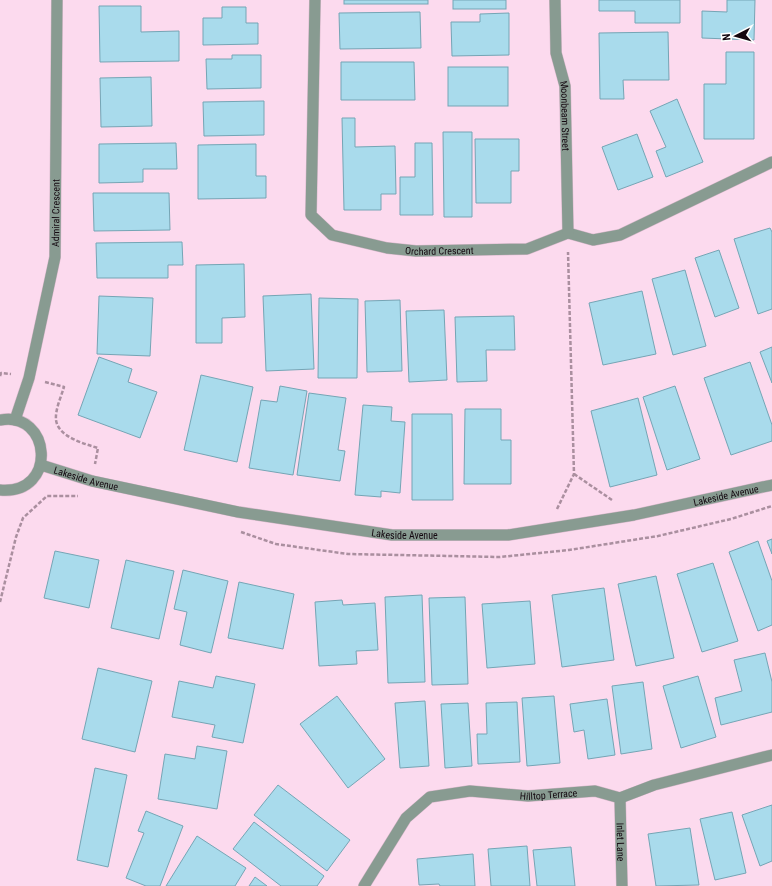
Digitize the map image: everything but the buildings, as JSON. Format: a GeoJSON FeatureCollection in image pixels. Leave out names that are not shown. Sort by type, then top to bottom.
{"type":"FeatureCollection","features":[{"type":"Feature","properties":{"kind":"street","name":"Admiral Crescent"},"geometry":{"type":"LineString","coordinates":[[15,420],[29,378],[55,257],[57,0]]}},
{"type":"Feature","properties":{"kind":"street","name":"Orchard Crescent"},"geometry":{"type":"LineString","coordinates":[[315,0],[311,215],[332,235],[387,248],[416,251],[527,249],[568,233]]}},
{"type":"Feature","properties":{"kind":"street","name":"Moonbeam Street"},"geometry":{"type":"LineString","coordinates":[[555,0],[556,53],[565,86],[568,233]]}},
{"type":"Feature","properties":{"kind":"street"},"geometry":{"type":"LineString","coordinates":[[568,233],[593,240],[620,235],[772,162]]}},
{"type":"Feature","properties":{"kind":"street"},"geometry":{"type":"LineString","coordinates":[[0,420],[15,420],[25,424],[34,432],[40,442],[42,454],[41,465],[36,475],[29,483],[19,488],[0,490]]}},
{"type":"Feature","properties":{"kind":"street","name":"Lakeside Avenue"},"geometry":{"type":"LineString","coordinates":[[41,465],[92,481],[238,512],[392,535],[508,534],[634,515],[772,485]]}},
{"type":"Feature","properties":{"kind":"street"},"geometry":{"type":"LineString","coordinates":[[620,798],[654,785],[772,755]]}},
{"type":"Feature","properties":{"kind":"street","name":"Hilltop Terrace"},"geometry":{"type":"LineString","coordinates":[[364,886],[406,818],[430,797],[470,791],[528,796],[595,791],[620,798]]}},
{"type":"Feature","properties":{"kind":"street","name":"Inlet Lane"},"geometry":{"type":"LineString","coordinates":[[620,798],[622,886]]}},
{"type":"Feature","properties":{"kind":"path"},"geometry":{"type":"LineString","coordinates":[[546,529],[574,474],[568,233]]}},
{"type":"Feature","properties":{"kind":"path"},"geometry":{"type":"LineString","coordinates":[[0,376],[1,372],[64,387],[56,421],[59,428],[68,436],[98,448],[92,481]]}},
{"type":"Feature","properties":{"kind":"path"},"geometry":{"type":"LineString","coordinates":[[574,474],[634,515]]}}]}
